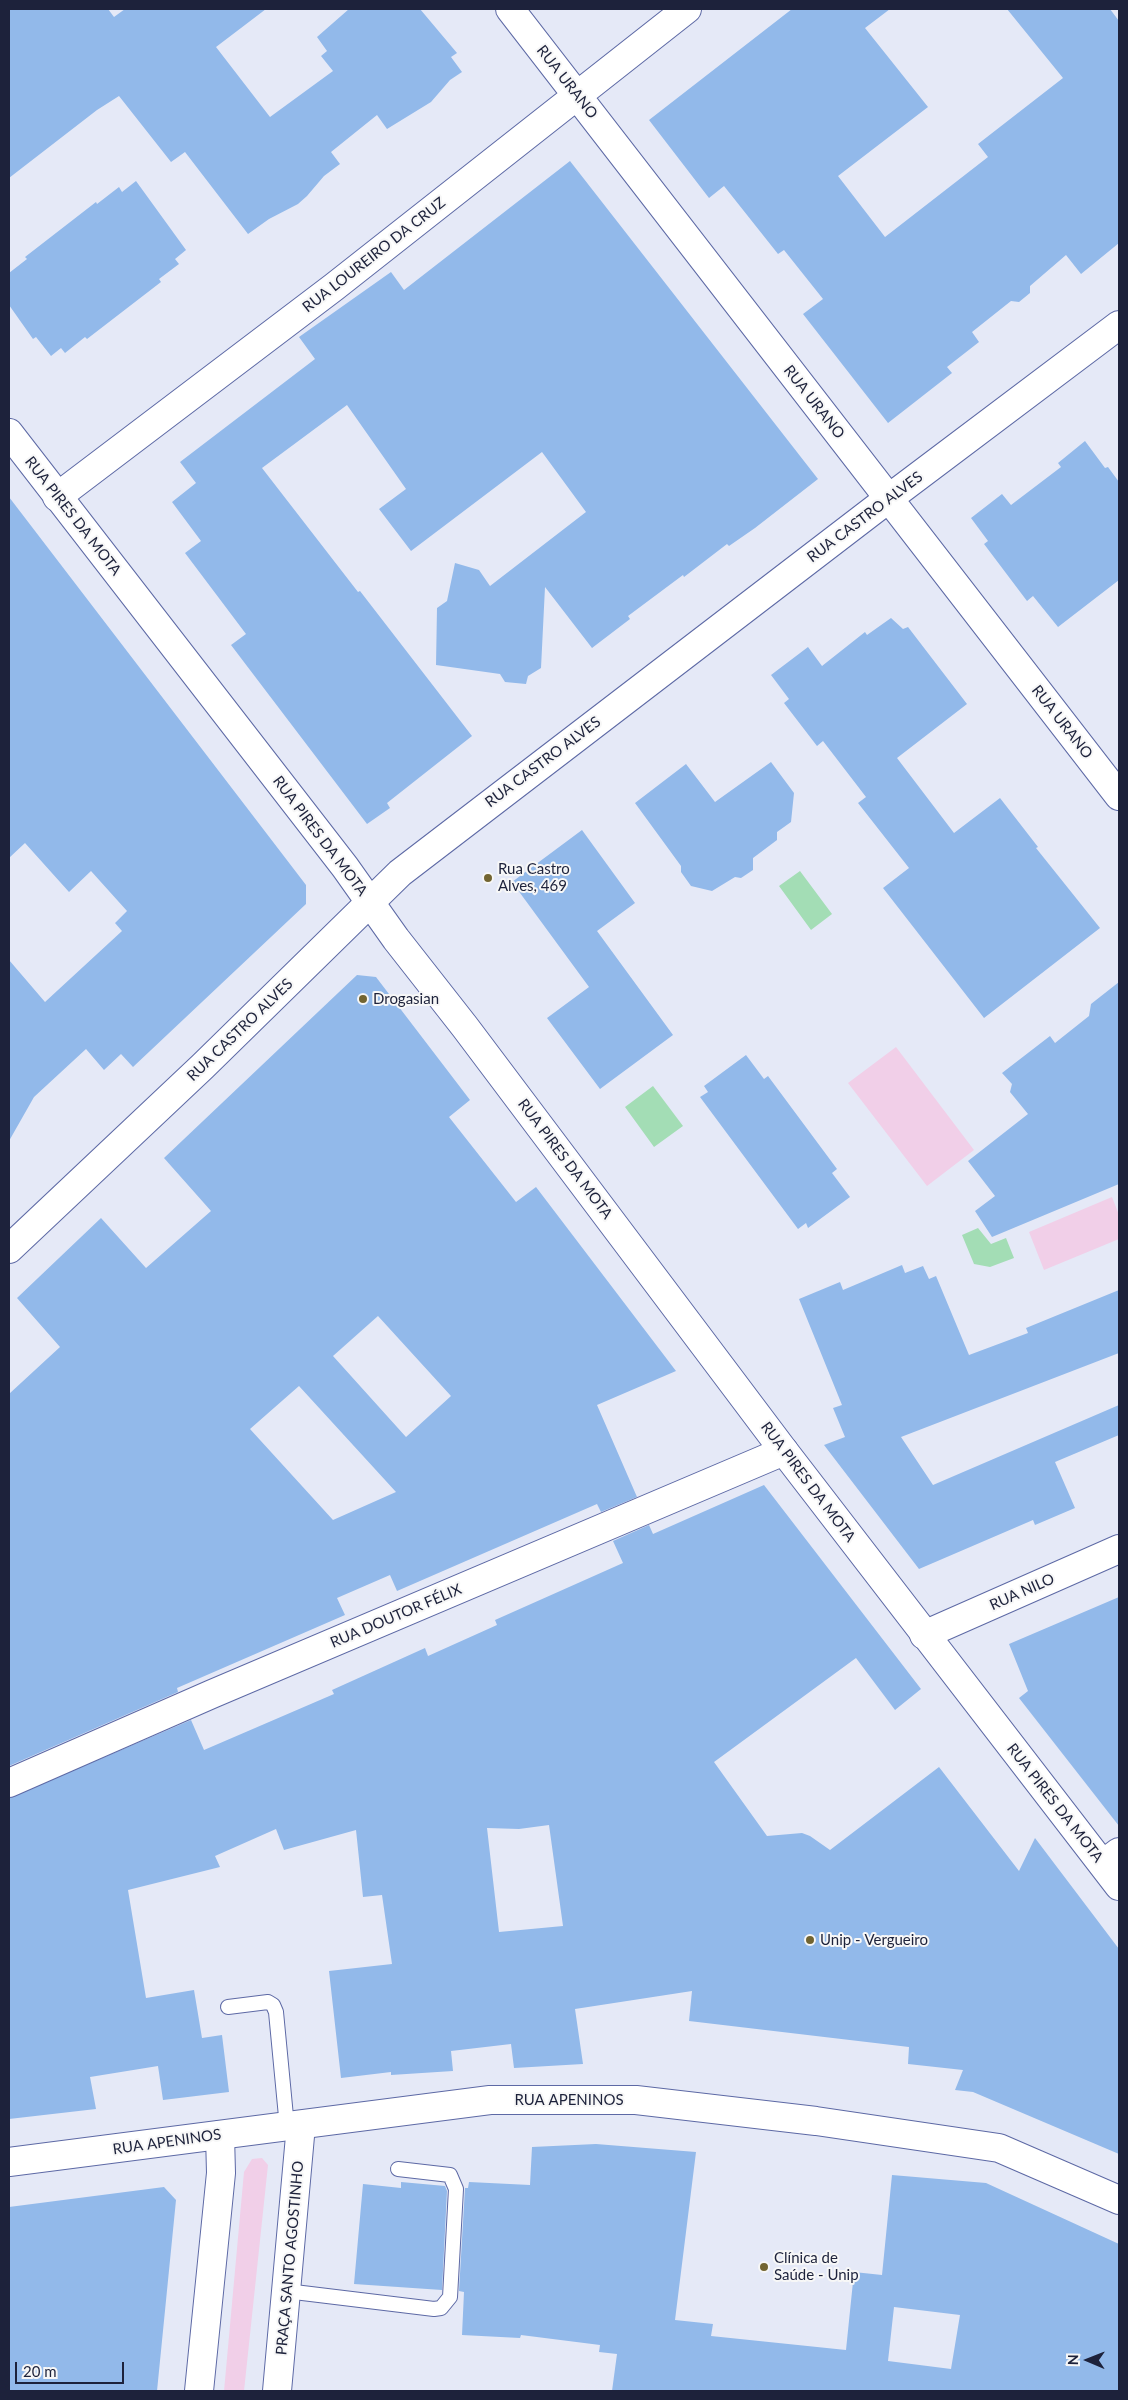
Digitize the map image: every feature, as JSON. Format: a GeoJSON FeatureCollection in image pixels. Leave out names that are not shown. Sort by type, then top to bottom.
{"type":"FeatureCollection","features":[{"type":"Feature","properties":{"kind":"street","name":"RUA URANO"},"geometry":{"type":"LineString","coordinates":[[510,9],[1119,796]]}},
{"type":"Feature","properties":{"kind":"street","name":"RUA LOUREIRO DA CRUZ"},"geometry":{"type":"LineString","coordinates":[[58,497],[334,287],[687,9]]}},
{"type":"Feature","properties":{"kind":"street","name":"RUA CASTRO ALVES"},"geometry":{"type":"LineString","coordinates":[[9,1249],[203,1066],[400,873],[888,499],[1119,325]]}},
{"type":"Feature","properties":{"kind":"street","name":"RUA PIRES DA MOTA"},"geometry":{"type":"LineString","coordinates":[[9,433],[310,821],[924,1635],[1111,1858],[1119,1886]]}},
{"type":"Feature","properties":{"kind":"street","name":"RUA DOUTOR FÉLIX"},"geometry":{"type":"LineString","coordinates":[[9,1783],[221,1690],[784,1451]]}},
{"type":"Feature","properties":{"kind":"street","name":"RUA NILO"},"geometry":{"type":"LineString","coordinates":[[924,1635],[1119,1549]]}},
{"type":"Feature","properties":{"kind":"street","name":"RUA APENINOS"},"geometry":{"type":"LineString","coordinates":[[9,2162],[490,2100],[627,2100],[679,2104],[816,2121],[999,2148],[1119,2200]]}},
{"type":"Feature","properties":{"kind":"street","name":"PRAÇA SANTO AGOSTINHO"},"geometry":{"type":"LineString","coordinates":[[277,2391],[286,2291],[294,2126]]}},
{"type":"Feature","properties":{"kind":"street"},"geometry":{"type":"LineString","coordinates":[[199,2391],[221,2173],[220,2135]]}},
{"type":"Feature","properties":{"kind":"lane"},"geometry":{"type":"LineString","coordinates":[[228,2007],[268,2002],[273,2005],[276,2012],[294,2126]]}},
{"type":"Feature","properties":{"kind":"lane"},"geometry":{"type":"LineString","coordinates":[[286,2291],[434,2309],[441,2308],[450,2297],[456,2189],[450,2175],[398,2169]]}},
{"type":"Feature","properties":{"kind":"shaded area"},"geometry":{"type":"Polygon","coordinates":[[[800,871],[832,914],[811,930],[779,886],[800,871]]]}},
{"type":"Feature","properties":{"kind":"shaded area"},"geometry":{"type":"Polygon","coordinates":[[[896,1047],[974,1150],[927,1186],[848,1083],[896,1047]]]}},
{"type":"Feature","properties":{"kind":"shaded area"},"geometry":{"type":"Polygon","coordinates":[[[653,1086],[683,1126],[654,1147],[625,1107],[653,1086]]]}},
{"type":"Feature","properties":{"kind":"shaded area"},"geometry":{"type":"Polygon","coordinates":[[[1112,1197],[1119,1215],[1119,1239],[1044,1270],[1029,1232],[1112,1197]]]}},
{"type":"Feature","properties":{"kind":"shaded area"},"geometry":{"type":"Polygon","coordinates":[[[978,1228],[991,1244],[1006,1238],[1014,1258],[990,1267],[974,1264],[962,1235],[978,1228]]]}},
{"type":"Feature","properties":{"kind":"shaded area"},"geometry":{"type":"Polygon","coordinates":[[[262,2158],[268,2165],[244,2391],[224,2391],[244,2172],[252,2159],[262,2158]]]}},
{"type":"Feature","properties":{"kind":"building"},"geometry":{"type":"Polygon","coordinates":[[[9,9],[108,9],[114,17],[125,9],[266,9],[216,47],[270,117],[333,71],[321,56],[327,51],[317,37],[349,9],[420,9],[457,53],[451,57],[462,72],[450,80],[431,102],[387,129],[377,115],[331,152],[340,164],[324,176],[307,196],[298,204],[269,219],[248,234],[185,152],[171,162],[119,96],[97,110],[9,178],[9,9]]]}},
{"type":"Feature","properties":{"kind":"building"},"geometry":{"type":"Polygon","coordinates":[[[792,9],[890,9],[865,28],[928,107],[838,176],[885,237],[988,157],[978,144],[1063,78],[1007,9],[1110,9],[1119,21],[1119,243],[1081,274],[1066,255],[1030,286],[1030,293],[1019,302],[1011,301],[972,332],[979,342],[947,367],[952,373],[888,423],[803,314],[823,299],[784,250],[778,254],[724,186],[709,198],[649,120],[792,9]]]}},
{"type":"Feature","properties":{"kind":"building"},"geometry":{"type":"Polygon","coordinates":[[[570,161],[818,479],[755,528],[729,546],[727,544],[628,616],[630,619],[592,648],[545,587],[541,668],[528,676],[526,684],[505,682],[500,674],[436,665],[437,608],[447,601],[455,563],[479,570],[490,586],[586,512],[542,452],[411,551],[379,509],[406,489],[347,405],[262,468],[472,736],[387,803],[390,808],[367,824],[231,645],[246,634],[185,553],[201,541],[172,502],[196,483],[180,462],[315,359],[299,337],[391,272],[404,290],[570,161]]]}},
{"type":"Feature","properties":{"kind":"building"},"geometry":{"type":"Polygon","coordinates":[[[136,181],[186,250],[175,259],[179,264],[159,279],[161,282],[87,339],[85,337],[65,353],[61,348],[51,356],[36,337],[33,339],[9,305],[9,273],[27,259],[25,257],[96,202],[97,204],[119,187],[122,192],[136,181]]]}},
{"type":"Feature","properties":{"kind":"building"},"geometry":{"type":"Polygon","coordinates":[[[1085,441],[1105,468],[1108,467],[1119,482],[1119,580],[1058,627],[1033,596],[1027,601],[984,544],[988,541],[971,518],[1002,494],[1011,505],[1061,467],[1058,463],[1085,441]]]}},
{"type":"Feature","properties":{"kind":"building"},"geometry":{"type":"Polygon","coordinates":[[[9,497],[306,885],[306,904],[133,1067],[121,1054],[104,1070],[86,1049],[34,1097],[9,1141],[9,960],[45,1002],[122,931],[115,923],[127,911],[91,871],[69,892],[25,843],[9,858],[9,497]]]}},
{"type":"Feature","properties":{"kind":"building"},"geometry":{"type":"Polygon","coordinates":[[[891,618],[903,629],[908,627],[967,704],[897,758],[954,833],[1000,798],[1038,847],[1036,848],[1100,928],[984,1018],[883,888],[909,868],[858,803],[866,797],[823,741],[817,746],[784,703],[789,699],[771,675],[808,647],[822,666],[865,632],[867,635],[891,618]]]}},
{"type":"Feature","properties":{"kind":"building"},"geometry":{"type":"Polygon","coordinates":[[[771,762],[794,793],[791,822],[777,832],[777,840],[753,858],[753,870],[741,878],[735,877],[712,891],[691,886],[681,872],[681,866],[635,803],[686,764],[715,802],[771,762]]]}},
{"type":"Feature","properties":{"kind":"building"},"geometry":{"type":"Polygon","coordinates":[[[582,830],[635,903],[597,931],[673,1035],[600,1089],[547,1018],[589,987],[512,882],[582,830]]]}},
{"type":"Feature","properties":{"kind":"building"},"geometry":{"type":"Polygon","coordinates":[[[357,975],[376,977],[470,1100],[449,1117],[516,1202],[536,1187],[676,1371],[597,1405],[637,1497],[601,1512],[597,1504],[397,1591],[390,1575],[337,1598],[345,1615],[177,1688],[178,1692],[9,1766],[9,1394],[60,1347],[17,1298],[101,1218],[146,1268],[211,1211],[164,1158],[357,975]],[[378,1316],[333,1356],[406,1437],[451,1396],[378,1316]],[[299,1386],[250,1429],[333,1520],[396,1492],[299,1386]]]}},
{"type":"Feature","properties":{"kind":"building"},"geometry":{"type":"Polygon","coordinates":[[[1119,982],[1119,1184],[992,1237],[975,1211],[995,1196],[968,1161],[1028,1114],[1010,1092],[1012,1084],[1002,1073],[1050,1036],[1055,1043],[1089,1016],[1091,1004],[1119,982]]]}},
{"type":"Feature","properties":{"kind":"building"},"geometry":{"type":"Polygon","coordinates":[[[746,1055],[764,1079],[768,1076],[837,1169],[832,1173],[850,1197],[808,1228],[806,1223],[798,1229],[700,1097],[708,1092],[704,1086],[746,1055]]]}},
{"type":"Feature","properties":{"kind":"building"},"geometry":{"type":"Polygon","coordinates":[[[902,1265],[905,1273],[923,1266],[929,1279],[936,1276],[969,1355],[1028,1333],[1026,1328],[1119,1290],[1119,1353],[901,1437],[933,1485],[1119,1405],[1119,1435],[1055,1462],[1075,1508],[1035,1525],[1033,1520],[919,1569],[824,1445],[845,1437],[833,1408],[842,1405],[799,1299],[840,1282],[843,1290],[902,1265]]]}},
{"type":"Feature","properties":{"kind":"building"},"geometry":{"type":"Polygon","coordinates":[[[764,1485],[921,1689],[895,1710],[856,1658],[714,1762],[767,1836],[802,1833],[810,1836],[830,1850],[939,1767],[1019,1871],[1035,1838],[1119,1949],[1119,2154],[973,2092],[955,2090],[963,2070],[908,2064],[909,2047],[689,2021],[692,1991],[575,2009],[583,2064],[514,2068],[511,2044],[451,2051],[453,2071],[391,2075],[391,2072],[341,2078],[329,1971],[392,1964],[382,1895],[363,1897],[356,1830],[284,1850],[276,1829],[215,1856],[220,1867],[128,1890],[146,1998],[194,1990],[202,2038],[222,2035],[229,2092],[163,2100],[158,2066],[90,2077],[96,2109],[9,2119],[9,1798],[191,1720],[204,1750],[334,1694],[332,1690],[425,1648],[428,1656],[497,1625],[495,1620],[623,1563],[613,1541],[649,1525],[653,1534],[764,1485]],[[549,1825],[519,1829],[487,1828],[499,1932],[563,1926],[549,1825]]]}},
{"type":"Feature","properties":{"kind":"building"},"geometry":{"type":"Polygon","coordinates":[[[1119,1597],[1119,1826],[1019,1698],[1028,1691],[1009,1644],[1119,1597]]]}},
{"type":"Feature","properties":{"kind":"building"},"geometry":{"type":"Polygon","coordinates":[[[596,2144],[696,2152],[675,2320],[713,2324],[711,2336],[846,2350],[854,2272],[882,2275],[892,2175],[986,2183],[1119,2244],[1119,2391],[612,2391],[617,2354],[599,2352],[600,2345],[521,2335],[520,2338],[462,2335],[464,2292],[459,2291],[465,2188],[468,2188],[469,2182],[530,2185],[532,2147],[596,2144]],[[894,2307],[888,2361],[951,2369],[960,2315],[894,2307]]]}},
{"type":"Feature","properties":{"kind":"building"},"geometry":{"type":"Polygon","coordinates":[[[401,2182],[445,2186],[447,2191],[442,2290],[354,2284],[363,2184],[401,2188],[401,2182]]]}},
{"type":"Feature","properties":{"kind":"building"},"geometry":{"type":"Polygon","coordinates":[[[164,2187],[176,2200],[157,2391],[9,2391],[9,2207],[164,2187]]]}},
{"type":"Feature","properties":{"kind":"place","name":"Rua Castro Alves, 469"},"geometry":{"type":"Point","coordinates":[488,878]}},
{"type":"Feature","properties":{"kind":"place","name":"Drogasian"},"geometry":{"type":"Point","coordinates":[363,999]}},
{"type":"Feature","properties":{"kind":"place","name":"Unip - Vergueiro"},"geometry":{"type":"Point","coordinates":[810,1940]}},
{"type":"Feature","properties":{"kind":"place","name":"Clínica de Saúde - Unip"},"geometry":{"type":"Point","coordinates":[764,2267]}}]}
